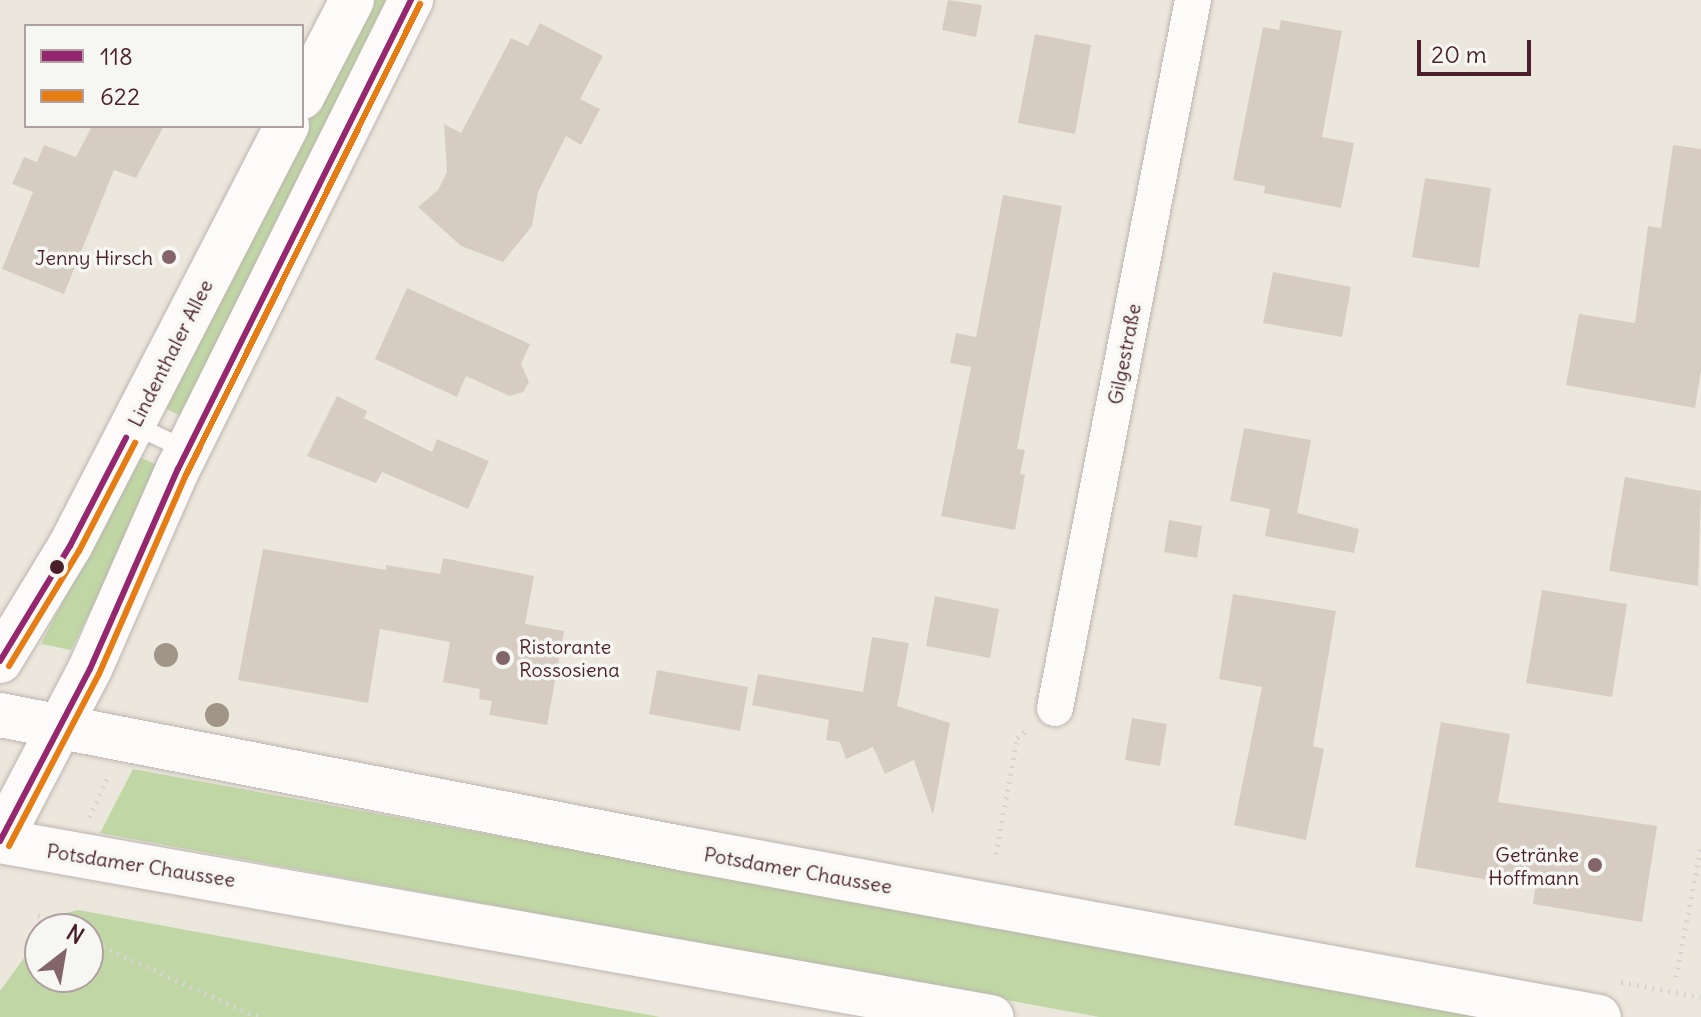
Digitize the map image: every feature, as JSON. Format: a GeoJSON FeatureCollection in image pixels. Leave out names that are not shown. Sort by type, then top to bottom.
{"type":"FeatureCollection","features":[{"type":"Feature","properties":{"kind":"main road"},"geometry":{"type":"LineString","coordinates":[[304,93],[352,0]]}},
{"type":"Feature","properties":{"kind":"main road"},"geometry":{"type":"LineString","coordinates":[[0,841],[61,726],[187,450],[411,0]]}},
{"type":"Feature","properties":{"kind":"main road","name":"Lindenthaler Allee"},"geometry":{"type":"LineString","coordinates":[[0,661],[70,546],[286,128]]}},
{"type":"Feature","properties":{"kind":"main road","name":"Potsdamer Chaussee"},"geometry":{"type":"LineString","coordinates":[[0,715],[686,849],[1599,1017]]}},
{"type":"Feature","properties":{"kind":"main road","name":"Potsdamer Chaussee"},"geometry":{"type":"LineString","coordinates":[[0,841],[991,1017]]}},
{"type":"Feature","properties":{"kind":"street","name":"Gilgestraße"},"geometry":{"type":"LineString","coordinates":[[1055,708],[1193,0]]}},
{"type":"Feature","properties":{"kind":"lane"},"geometry":{"type":"LineString","coordinates":[[134,425],[187,450]]}},
{"type":"Feature","properties":{"kind":"path"},"geometry":{"type":"LineString","coordinates":[[996,854],[1017,738],[1055,708]]}},
{"type":"Feature","properties":{"kind":"path"},"geometry":{"type":"LineString","coordinates":[[81,832],[116,762]]}},
{"type":"Feature","properties":{"kind":"path"},"geometry":{"type":"LineString","coordinates":[[1676,977],[1701,846]]}},
{"type":"Feature","properties":{"kind":"path"},"geometry":{"type":"LineString","coordinates":[[104,947],[258,1017]]}},
{"type":"Feature","properties":{"kind":"green space"},"geometry":{"type":"Polygon","coordinates":[[[371,0],[394,0],[187,419],[163,407],[371,0]]]}},
{"type":"Feature","properties":{"kind":"green space"},"geometry":{"type":"Polygon","coordinates":[[[137,456],[162,467],[71,650],[41,644],[137,456]]]}},
{"type":"Feature","properties":{"kind":"green space"},"geometry":{"type":"Polygon","coordinates":[[[133,769],[1485,1017],[1099,1017],[100,833],[133,769]]]}},
{"type":"Feature","properties":{"kind":"green space"},"geometry":{"type":"Polygon","coordinates":[[[78,910],[94,913],[66,913],[78,910]]]}},
{"type":"Feature","properties":{"kind":"green space"},"geometry":{"type":"Polygon","coordinates":[[[104,915],[660,1017],[0,1017],[0,991],[24,958],[24,993],[104,993],[104,915]]]}},
{"type":"Feature","properties":{"kind":"building"},"geometry":{"type":"Polygon","coordinates":[[[948,0],[982,5],[976,37],[942,30],[948,0]]]}},
{"type":"Feature","properties":{"kind":"building"},"geometry":{"type":"Polygon","coordinates":[[[1281,20],[1342,31],[1322,137],[1354,143],[1341,208],[1264,193],[1265,186],[1233,180],[1263,27],[1279,30],[1281,20]]]}},
{"type":"Feature","properties":{"kind":"building"},"geometry":{"type":"Polygon","coordinates":[[[540,23],[603,56],[580,99],[600,109],[581,145],[566,136],[538,192],[532,226],[503,262],[461,246],[418,207],[438,190],[447,172],[444,124],[461,133],[511,38],[528,46],[540,23]]]}},
{"type":"Feature","properties":{"kind":"building"},"geometry":{"type":"Polygon","coordinates":[[[1035,34],[1091,45],[1075,134],[1018,123],[1035,34]]]}},
{"type":"Feature","properties":{"kind":"building"},"geometry":{"type":"Polygon","coordinates":[[[91,128],[163,128],[136,178],[114,170],[64,294],[2,269],[33,192],[12,184],[24,157],[37,162],[44,145],[76,157],[91,128]]]}},
{"type":"Feature","properties":{"kind":"building"},"geometry":{"type":"Polygon","coordinates":[[[1673,145],[1701,149],[1701,371],[1695,408],[1566,385],[1579,314],[1635,323],[1648,226],[1661,228],[1673,145]]]}},
{"type":"Feature","properties":{"kind":"building"},"geometry":{"type":"Polygon","coordinates":[[[1425,178],[1491,188],[1479,268],[1412,257],[1425,178]]]}},
{"type":"Feature","properties":{"kind":"building"},"geometry":{"type":"Polygon","coordinates":[[[1003,195],[1062,206],[1017,449],[1025,450],[1020,474],[1025,475],[1015,530],[941,516],[971,367],[950,363],[956,333],[976,337],[1003,195]]]}},
{"type":"Feature","properties":{"kind":"building"},"geometry":{"type":"Polygon","coordinates":[[[1273,272],[1351,287],[1342,337],[1263,323],[1273,272]]]}},
{"type":"Feature","properties":{"kind":"building"},"geometry":{"type":"Polygon","coordinates":[[[407,288],[530,344],[521,364],[529,382],[523,392],[510,396],[466,376],[457,397],[375,359],[407,288]]]}},
{"type":"Feature","properties":{"kind":"building"},"geometry":{"type":"Polygon","coordinates":[[[337,396],[367,411],[364,418],[432,452],[437,439],[489,461],[468,509],[382,472],[376,483],[307,456],[337,396]]]}},
{"type":"Feature","properties":{"kind":"building"},"geometry":{"type":"Polygon","coordinates":[[[1244,428],[1311,440],[1297,513],[1359,529],[1354,553],[1265,536],[1270,509],[1230,501],[1244,428]]]}},
{"type":"Feature","properties":{"kind":"building"},"geometry":{"type":"Polygon","coordinates":[[[1625,477],[1701,491],[1698,586],[1609,571],[1625,477]]]}},
{"type":"Feature","properties":{"kind":"building"},"geometry":{"type":"Polygon","coordinates":[[[1169,520],[1202,526],[1197,558],[1164,552],[1169,520]]]}},
{"type":"Feature","properties":{"kind":"building"},"geometry":{"type":"Polygon","coordinates":[[[263,549],[386,570],[386,565],[440,574],[443,558],[534,576],[525,624],[564,631],[547,725],[489,715],[492,701],[479,699],[480,689],[443,682],[450,642],[380,629],[368,703],[238,680],[263,549]]]}},
{"type":"Feature","properties":{"kind":"building"},"geometry":{"type":"Polygon","coordinates":[[[1542,590],[1627,604],[1612,697],[1526,683],[1542,590]]]}},
{"type":"Feature","properties":{"kind":"building"},"geometry":{"type":"Polygon","coordinates":[[[1233,594],[1336,611],[1313,746],[1324,749],[1306,840],[1234,825],[1262,687],[1219,679],[1233,594]]]}},
{"type":"Feature","properties":{"kind":"building"},"geometry":{"type":"Polygon","coordinates":[[[935,596],[999,609],[990,658],[926,646],[935,596]]]}},
{"type":"Feature","properties":{"kind":"building"},"geometry":{"type":"Polygon","coordinates":[[[872,637],[909,643],[897,706],[950,723],[933,815],[914,760],[885,774],[873,747],[846,759],[840,742],[826,740],[829,720],[752,705],[758,674],[863,692],[872,637]]]}},
{"type":"Feature","properties":{"kind":"building"},"geometry":{"type":"Polygon","coordinates":[[[657,670],[748,687],[740,731],[649,714],[657,670]]]}},
{"type":"Feature","properties":{"kind":"building"},"geometry":{"type":"Polygon","coordinates":[[[1132,718],[1167,724],[1160,766],[1125,760],[1132,718]]]}},
{"type":"Feature","properties":{"kind":"building"},"geometry":{"type":"Polygon","coordinates":[[[1441,722],[1510,734],[1498,802],[1657,826],[1642,922],[1533,904],[1535,888],[1415,867],[1441,722]]]}},
{"type":"Feature","properties":{"kind":"transit line","name":"118"},"geometry":{"type":"LineString","coordinates":[[0,841],[90,669],[178,469],[411,0]]}},
{"type":"Feature","properties":{"kind":"transit line","name":"622"},"geometry":{"type":"LineString","coordinates":[[9,846],[99,674],[187,473],[420,4]]}},
{"type":"Feature","properties":{"kind":"transit line","name":"118"},"geometry":{"type":"LineString","coordinates":[[0,661],[70,546],[126,438]]}},
{"type":"Feature","properties":{"kind":"transit line","name":"622"},"geometry":{"type":"LineString","coordinates":[[9,666],[79,551],[135,443]]}},
{"type":"Feature","properties":{"kind":"place","name":"Jenny Hirsch"},"geometry":{"type":"Point","coordinates":[169,257]}},
{"type":"Feature","properties":{"kind":"place","name":"Ristorante Rossosiena"},"geometry":{"type":"Point","coordinates":[503,658]}},
{"type":"Feature","properties":{"kind":"place","name":"Getränke Hoffmann"},"geometry":{"type":"Point","coordinates":[1595,865]}}]}
